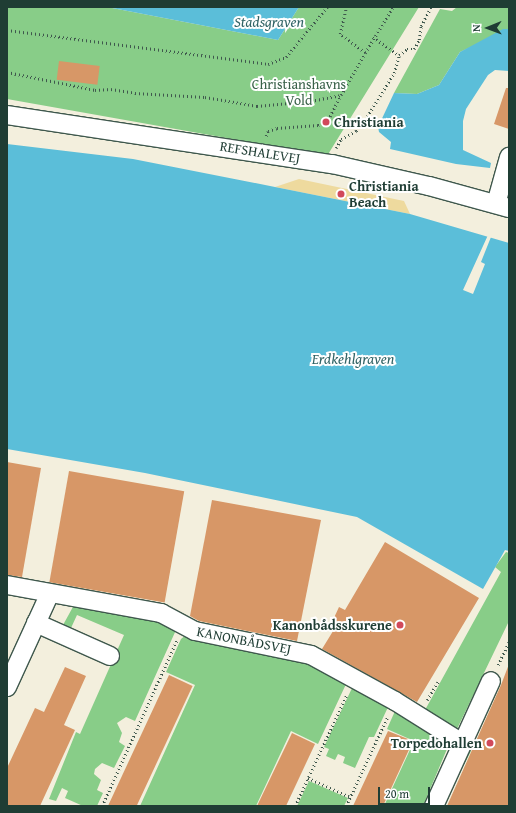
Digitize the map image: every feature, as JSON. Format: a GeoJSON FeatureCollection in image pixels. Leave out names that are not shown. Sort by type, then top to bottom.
{"type":"FeatureCollection","features":[{"type":"Feature","properties":{"kind":"street","name":"REFSHALEVEJ"},"geometry":{"type":"LineString","coordinates":[[7,115],[257,151],[332,164],[502,206]]}},
{"type":"Feature","properties":{"kind":"street"},"geometry":{"type":"LineString","coordinates":[[502,206],[509,157]]}},
{"type":"Feature","properties":{"kind":"street","name":"KANONBÅDSVEJ"},"geometry":{"type":"LineString","coordinates":[[7,585],[161,613],[183,626],[299,650],[395,701],[462,743]]}},
{"type":"Feature","properties":{"kind":"street"},"geometry":{"type":"LineString","coordinates":[[7,687],[50,593]]}},
{"type":"Feature","properties":{"kind":"street"},"geometry":{"type":"LineString","coordinates":[[36,623],[110,656]]}},
{"type":"Feature","properties":{"kind":"street"},"geometry":{"type":"LineString","coordinates":[[434,806],[491,681]]}},
{"type":"Feature","properties":{"kind":"path"},"geometry":{"type":"LineString","coordinates":[[7,30],[268,64],[286,57],[327,7]]}},
{"type":"Feature","properties":{"kind":"path"},"geometry":{"type":"LineString","coordinates":[[346,7],[340,34],[365,53]]}},
{"type":"Feature","properties":{"kind":"path"},"geometry":{"type":"LineString","coordinates":[[257,151],[268,131],[277,128],[318,125],[328,120],[374,37],[393,7]]}},
{"type":"Feature","properties":{"kind":"path"},"geometry":{"type":"LineString","coordinates":[[332,164],[341,139],[356,131],[364,120],[394,73],[399,55],[407,49],[414,49],[419,40],[421,26],[431,7]]}},
{"type":"Feature","properties":{"kind":"path"},"geometry":{"type":"LineString","coordinates":[[374,37],[399,55]]}},
{"type":"Feature","properties":{"kind":"path"},"geometry":{"type":"LineString","coordinates":[[7,72],[95,90],[111,89],[135,93],[205,97],[257,106],[312,101],[341,95]]}},
{"type":"Feature","properties":{"kind":"path"},"geometry":{"type":"LineString","coordinates":[[102,806],[183,626]]}},
{"type":"Feature","properties":{"kind":"path"},"geometry":{"type":"LineString","coordinates":[[491,681],[509,641]]}},
{"type":"Feature","properties":{"kind":"path"},"geometry":{"type":"LineString","coordinates":[[295,806],[354,678]]}},
{"type":"Feature","properties":{"kind":"path"},"geometry":{"type":"LineString","coordinates":[[418,716],[439,680]]}},
{"type":"Feature","properties":{"kind":"path"},"geometry":{"type":"LineString","coordinates":[[346,806],[395,701]]}},
{"type":"Feature","properties":{"kind":"path"},"geometry":{"type":"LineString","coordinates":[[308,778],[350,797]]}},
{"type":"Feature","properties":{"kind":"green space","name":"Christianshavns Vold"},"geometry":{"type":"Polygon","coordinates":[[[7,7],[107,7],[278,40],[299,7],[419,7],[327,156],[7,99],[7,7]]]}},
{"type":"Feature","properties":{"kind":"green space"},"geometry":{"type":"Polygon","coordinates":[[[457,7],[509,7],[509,29],[460,52],[439,85],[417,94],[394,93],[440,9],[452,11],[457,7]]]}},
{"type":"Feature","properties":{"kind":"green space"},"geometry":{"type":"Polygon","coordinates":[[[506,552],[509,553],[509,621],[457,729],[425,710],[501,572],[495,567],[506,552]]]}},
{"type":"Feature","properties":{"kind":"green space"},"geometry":{"type":"Polygon","coordinates":[[[74,605],[150,616],[176,630],[135,721],[126,717],[117,723],[122,733],[119,742],[125,746],[114,768],[102,763],[95,769],[94,774],[101,780],[97,790],[103,793],[97,806],[83,806],[65,798],[68,791],[62,788],[56,801],[49,799],[76,732],[80,734],[124,635],[77,615],[71,628],[63,625],[74,605]]]}},
{"type":"Feature","properties":{"kind":"green space"},"geometry":{"type":"Polygon","coordinates":[[[186,635],[298,657],[347,682],[318,744],[291,731],[256,806],[140,806],[195,685],[166,672],[181,639],[186,635]]]}},
{"type":"Feature","properties":{"kind":"green space"},"geometry":{"type":"Polygon","coordinates":[[[353,686],[389,705],[374,737],[369,737],[355,768],[343,763],[345,757],[338,754],[335,760],[326,756],[329,749],[324,747],[353,686]]]}},
{"type":"Feature","properties":{"kind":"green space"},"geometry":{"type":"Polygon","coordinates":[[[395,711],[444,738],[447,749],[423,806],[384,806],[414,741],[387,729],[395,711]]]}},
{"type":"Feature","properties":{"kind":"green space"},"geometry":{"type":"Polygon","coordinates":[[[463,747],[471,751],[449,794],[441,790],[463,747]]]}},
{"type":"Feature","properties":{"kind":"green space"},"geometry":{"type":"Polygon","coordinates":[[[309,781],[348,798],[344,806],[297,806],[309,781]]]}},
{"type":"Feature","properties":{"kind":"sand","name":"Christiania Beach"},"geometry":{"type":"Polygon","coordinates":[[[299,179],[404,201],[410,214],[275,187],[299,179]]]}},
{"type":"Feature","properties":{"kind":"water","name":"Stadsgraven"},"geometry":{"type":"Polygon","coordinates":[[[107,7],[299,7],[278,40],[107,7]]]}},
{"type":"Feature","properties":{"kind":"water"},"geometry":{"type":"Polygon","coordinates":[[[503,29],[509,29],[509,71],[495,70],[488,75],[466,109],[463,121],[463,150],[491,163],[490,168],[456,164],[390,149],[391,142],[379,132],[378,127],[394,93],[417,94],[439,85],[460,52],[503,29]]]}},
{"type":"Feature","properties":{"kind":"water","name":"Erdkehlgraven"},"geometry":{"type":"Polygon","coordinates":[[[7,144],[133,159],[275,187],[410,214],[509,243],[509,551],[505,550],[483,589],[357,517],[145,473],[7,449],[7,144]]]}},
{"type":"Feature","properties":{"kind":"pier"},"geometry":{"type":"Polygon","coordinates":[[[488,235],[491,237],[481,262],[485,264],[473,294],[463,290],[488,235]]]}},
{"type":"Feature","properties":{"kind":"building"},"geometry":{"type":"Polygon","coordinates":[[[59,61],[100,66],[97,85],[57,80],[59,61]]]}},
{"type":"Feature","properties":{"kind":"building"},"geometry":{"type":"Polygon","coordinates":[[[506,88],[509,88],[509,129],[494,124],[506,88]]]}},
{"type":"Feature","properties":{"kind":"building"},"geometry":{"type":"Polygon","coordinates":[[[7,462],[41,468],[22,577],[7,575],[7,462]]]}},
{"type":"Feature","properties":{"kind":"building"},"geometry":{"type":"Polygon","coordinates":[[[69,471],[184,491],[165,603],[49,582],[69,471]]]}},
{"type":"Feature","properties":{"kind":"building"},"geometry":{"type":"Polygon","coordinates":[[[212,500],[321,520],[297,641],[199,621],[190,616],[212,500]]]}},
{"type":"Feature","properties":{"kind":"building"},"geometry":{"type":"Polygon","coordinates":[[[385,542],[479,598],[417,702],[322,649],[338,623],[333,620],[339,607],[345,610],[385,542]]]}},
{"type":"Feature","properties":{"kind":"building","name":"Torpedohallen"},"geometry":{"type":"Polygon","coordinates":[[[509,664],[509,806],[447,806],[501,685],[509,664]]]}},
{"type":"Feature","properties":{"kind":"building"},"geometry":{"type":"Polygon","coordinates":[[[65,667],[86,676],[64,725],[75,730],[40,806],[7,806],[7,768],[35,708],[44,712],[65,667]]]}},
{"type":"Feature","properties":{"kind":"building"},"geometry":{"type":"Polygon","coordinates":[[[169,675],[193,686],[137,806],[108,806],[169,675]]]}},
{"type":"Feature","properties":{"kind":"building"},"geometry":{"type":"Polygon","coordinates":[[[388,731],[413,741],[383,806],[353,806],[388,731]]]}},
{"type":"Feature","properties":{"kind":"building"},"geometry":{"type":"Polygon","coordinates":[[[292,733],[315,744],[286,806],[257,806],[292,733]]]}},
{"type":"Feature","properties":{"kind":"place","name":"Christiania"},"geometry":{"type":"Point","coordinates":[326,122]}},
{"type":"Feature","properties":{"kind":"place","name":"Christiania Beach"},"geometry":{"type":"Point","coordinates":[341,194]}},
{"type":"Feature","properties":{"kind":"place","name":"Kanonbådsskurene"},"geometry":{"type":"Point","coordinates":[400,625]}},
{"type":"Feature","properties":{"kind":"place","name":"Torpedohallen"},"geometry":{"type":"Point","coordinates":[490,743]}}]}
